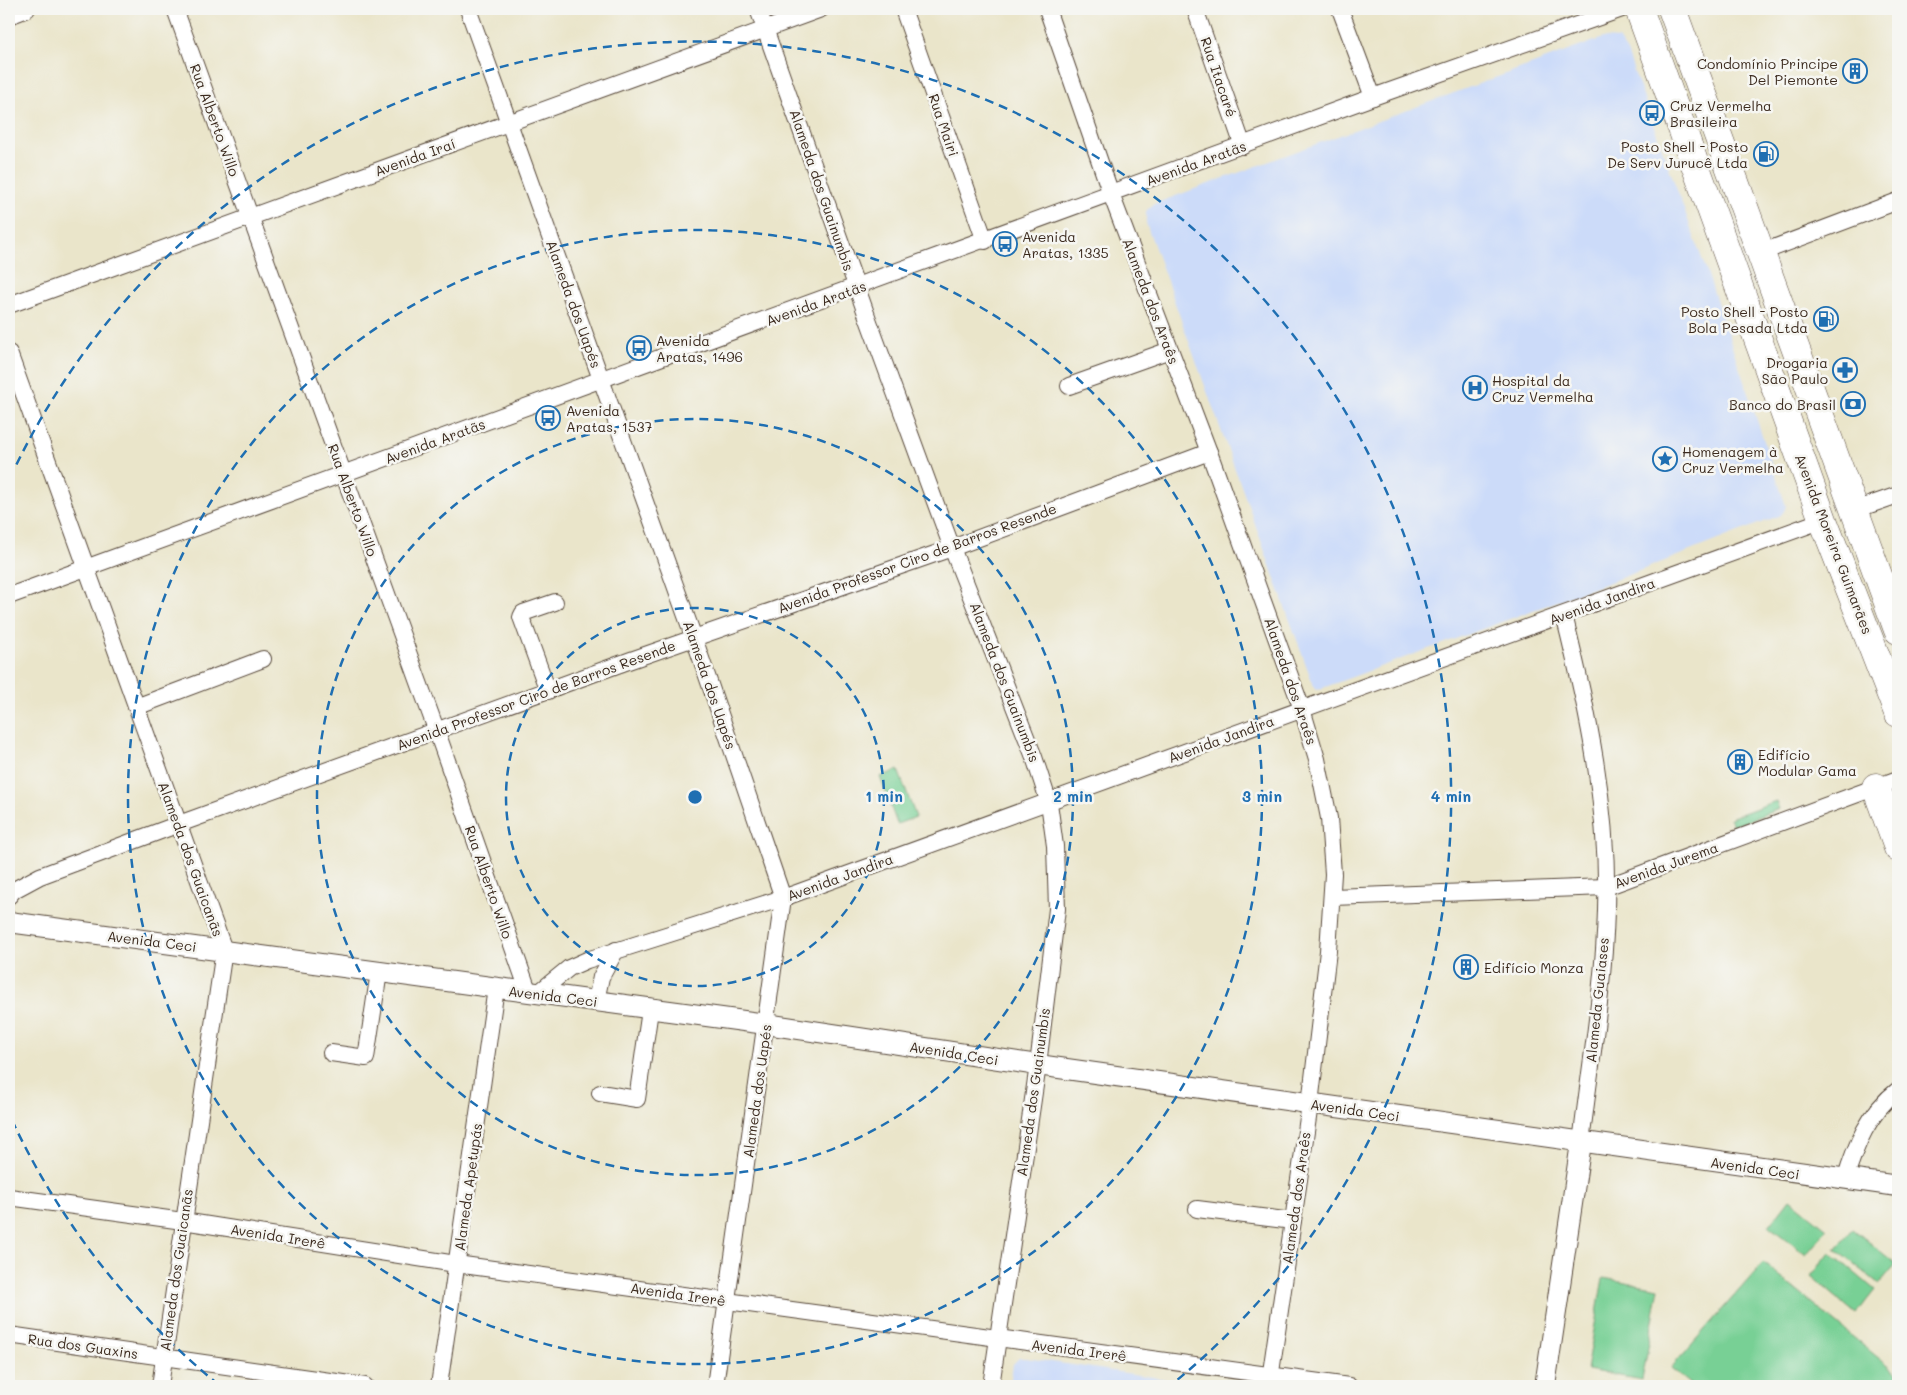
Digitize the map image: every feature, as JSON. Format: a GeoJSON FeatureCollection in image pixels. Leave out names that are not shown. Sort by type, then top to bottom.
{"type":"FeatureCollection","features":[{"type":"Feature","properties":{"kind":"highway","name":"Avenida Moreira Guimarães"},"geometry":{"type":"LineString","coordinates":[[1639,9],[1823,520],[1898,713]]}},
{"type":"Feature","properties":{"kind":"highway"},"geometry":{"type":"LineString","coordinates":[[1672,9],[1898,630]]}},
{"type":"Feature","properties":{"kind":"highway"},"geometry":{"type":"LineString","coordinates":[[1887,783],[1898,848]]}},
{"type":"Feature","properties":{"kind":"street"},"geometry":{"type":"LineString","coordinates":[[9,16],[27,9]]}},
{"type":"Feature","properties":{"kind":"street","name":"Rua Alberto Willo"},"geometry":{"type":"LineString","coordinates":[[175,9],[533,993]]}},
{"type":"Feature","properties":{"kind":"street","name":"Alameda dos Uapés"},"geometry":{"type":"LineString","coordinates":[[468,9],[694,638],[783,898],[715,1386]]}},
{"type":"Feature","properties":{"kind":"street","name":"Alameda dos Guainumbis"},"geometry":{"type":"LineString","coordinates":[[758,9],[856,288],[952,548],[1034,757],[1049,803],[1055,846],[1057,909],[1038,1065],[991,1386]]}},
{"type":"Feature","properties":{"kind":"street","name":"Avenida Iraí"},"geometry":{"type":"LineString","coordinates":[[9,305],[821,9]]}},
{"type":"Feature","properties":{"kind":"street","name":"Rua Mairi"},"geometry":{"type":"LineString","coordinates":[[903,9],[985,241]]}},
{"type":"Feature","properties":{"kind":"street","name":"Alameda dos Araês"},"geometry":{"type":"LineString","coordinates":[[1048,9],[1111,194],[1209,452],[1302,709],[1317,759],[1329,818],[1332,897],[1327,959],[1310,1104],[1270,1380]]}},
{"type":"Feature","properties":{"kind":"street","name":"Rua Itacaré"},"geometry":{"type":"LineString","coordinates":[[1195,9],[1243,146]]}},
{"type":"Feature","properties":{"kind":"street"},"geometry":{"type":"LineString","coordinates":[[1340,9],[1374,97]]}},
{"type":"Feature","properties":{"kind":"street","name":"Avenida Aratãs"},"geometry":{"type":"LineString","coordinates":[[9,596],[985,241],[1374,97],[1622,9]]}},
{"type":"Feature","properties":{"kind":"street"},"geometry":{"type":"LineString","coordinates":[[1760,252],[1898,201]]}},
{"type":"Feature","properties":{"kind":"street"},"geometry":{"type":"LineString","coordinates":[[1069,386],[1170,350]]}},
{"type":"Feature","properties":{"kind":"street","name":"Alameda dos Guaicanãs"},"geometry":{"type":"LineString","coordinates":[[9,353],[224,950],[160,1386]]}},
{"type":"Feature","properties":{"kind":"street","name":"Avenida Professor Ciro de Barros Resende"},"geometry":{"type":"LineString","coordinates":[[9,896],[14,890],[40,876],[179,824],[694,638],[952,548],[1209,452]]}},
{"type":"Feature","properties":{"kind":"street"},"geometry":{"type":"LineString","coordinates":[[1855,510],[1898,495]]}},
{"type":"Feature","properties":{"kind":"street","name":"Avenida Jandira"},"geometry":{"type":"LineString","coordinates":[[533,993],[569,968],[616,950],[783,898],[1049,803],[1823,520]]}},
{"type":"Feature","properties":{"kind":"street"},"geometry":{"type":"LineString","coordinates":[[548,691],[521,617],[523,613],[556,602]]}},
{"type":"Feature","properties":{"kind":"street","name":"Alameda Guaiases"},"geometry":{"type":"LineString","coordinates":[[1545,1386],[1580,1143],[1604,943],[1606,887],[1599,784],[1582,686],[1564,615]]}},
{"type":"Feature","properties":{"kind":"street"},"geometry":{"type":"LineString","coordinates":[[136,707],[263,659]]}},
{"type":"Feature","properties":{"kind":"street","name":"Avenida Jurema"},"geometry":{"type":"LineString","coordinates":[[1332,897],[1606,887],[1887,783]]}},
{"type":"Feature","properties":{"kind":"street","name":"Avenida Ceci"},"geometry":{"type":"LineString","coordinates":[[9,922],[596,1001],[650,1010],[766,1024],[1580,1143],[1898,1186]]}},
{"type":"Feature","properties":{"kind":"street"},"geometry":{"type":"LineString","coordinates":[[596,1001],[601,977],[616,950]]}},
{"type":"Feature","properties":{"kind":"street"},"geometry":{"type":"LineString","coordinates":[[331,1053],[366,1058],[379,972]]}},
{"type":"Feature","properties":{"kind":"street","name":"Alameda Apetupás"},"geometry":{"type":"LineString","coordinates":[[438,1386],[496,988]]}},
{"type":"Feature","properties":{"kind":"street"},"geometry":{"type":"LineString","coordinates":[[600,1094],[637,1099],[650,1010]]}},
{"type":"Feature","properties":{"kind":"street"},"geometry":{"type":"LineString","coordinates":[[1845,1180],[1864,1131],[1876,1113],[1898,1090]]}},
{"type":"Feature","properties":{"kind":"street","name":"Avenida Irerê"},"geometry":{"type":"LineString","coordinates":[[9,1197],[183,1221],[456,1264],[728,1300],[1270,1380],[1349,1386]]}},
{"type":"Feature","properties":{"kind":"street"},"geometry":{"type":"LineString","coordinates":[[1197,1209],[1293,1221]]}},
{"type":"Feature","properties":{"kind":"street","name":"Rua dos Guaxins"},"geometry":{"type":"LineString","coordinates":[[9,1335],[365,1386]]}},
{"type":"Feature","properties":{"kind":"shaded area","name":"Hospital da Cruz Vermelha"},"geometry":{"type":"Polygon","coordinates":[[[1603,38],[1618,39],[1627,52],[1708,275],[1786,506],[1784,511],[1781,515],[1634,573],[1317,690],[1314,687],[1146,223],[1146,211],[1154,204],[1603,38]]]}},
{"type":"Feature","properties":{"kind":"shaded area"},"geometry":{"type":"Polygon","coordinates":[[[1019,1358],[1212,1386],[1010,1386],[1013,1364],[1019,1358]]]}},
{"type":"Feature","properties":{"kind":"green space"},"geometry":{"type":"Polygon","coordinates":[[[898,770],[916,817],[897,824],[880,777],[898,770]]]}},
{"type":"Feature","properties":{"kind":"green space"},"geometry":{"type":"Polygon","coordinates":[[[1776,801],[1779,809],[1733,826],[1730,818],[1776,801]]]}},
{"type":"Feature","properties":{"kind":"green space"},"geometry":{"type":"Polygon","coordinates":[[[1790,1199],[1827,1229],[1806,1255],[1769,1226],[1790,1199]]]}},
{"type":"Feature","properties":{"kind":"green space"},"geometry":{"type":"Polygon","coordinates":[[[1853,1229],[1896,1264],[1879,1284],[1836,1249],[1853,1229]]]}},
{"type":"Feature","properties":{"kind":"green space"},"geometry":{"type":"Polygon","coordinates":[[[1830,1252],[1875,1290],[1856,1314],[1811,1276],[1830,1252]]]}},
{"type":"Feature","properties":{"kind":"green space"},"geometry":{"type":"Polygon","coordinates":[[[1763,1263],[1898,1374],[1898,1386],[1693,1386],[1671,1368],[1763,1263]]]}},
{"type":"Feature","properties":{"kind":"green space"},"geometry":{"type":"Polygon","coordinates":[[[1603,1278],[1659,1288],[1642,1380],[1587,1370],[1603,1278]]]}},
{"type":"Feature","properties":{"kind":"place","name":"Condomínio Principe Del Piemonte"},"geometry":{"type":"Point","coordinates":[1855,71]}},
{"type":"Feature","properties":{"kind":"place","name":"Cruz Vermelha Brasileira"},"geometry":{"type":"Point","coordinates":[1652,113]}},
{"type":"Feature","properties":{"kind":"place","name":"Posto Shell - Posto De Serv Jurucê Ltda"},"geometry":{"type":"Point","coordinates":[1766,154]}},
{"type":"Feature","properties":{"kind":"place","name":"Avenida Aratas, 1335"},"geometry":{"type":"Point","coordinates":[1005,244]}},
{"type":"Feature","properties":{"kind":"place","name":"Posto Shell - Posto Bola Pesada Ltda"},"geometry":{"type":"Point","coordinates":[1826,319]}},
{"type":"Feature","properties":{"kind":"place","name":"Avenida Aratas, 1496"},"geometry":{"type":"Point","coordinates":[639,348]}},
{"type":"Feature","properties":{"kind":"place","name":"Drogaria São Paulo"},"geometry":{"type":"Point","coordinates":[1845,370]}},
{"type":"Feature","properties":{"kind":"place","name":"Hospital da Cruz Vermelha"},"geometry":{"type":"Point","coordinates":[1475,388]}},
{"type":"Feature","properties":{"kind":"place","name":"Banco do Brasil"},"geometry":{"type":"Point","coordinates":[1853,404]}},
{"type":"Feature","properties":{"kind":"place","name":"Avenida Aratas, 1537"},"geometry":{"type":"Point","coordinates":[548,418]}},
{"type":"Feature","properties":{"kind":"place","name":"Homenagem à Cruz Vermelha"},"geometry":{"type":"Point","coordinates":[1665,459]}},
{"type":"Feature","properties":{"kind":"place","name":"Edifício Modular Gama"},"geometry":{"type":"Point","coordinates":[1740,762]}},
{"type":"Feature","properties":{"kind":"place","name":"Edifício Monza"},"geometry":{"type":"Point","coordinates":[1466,967]}}]}
